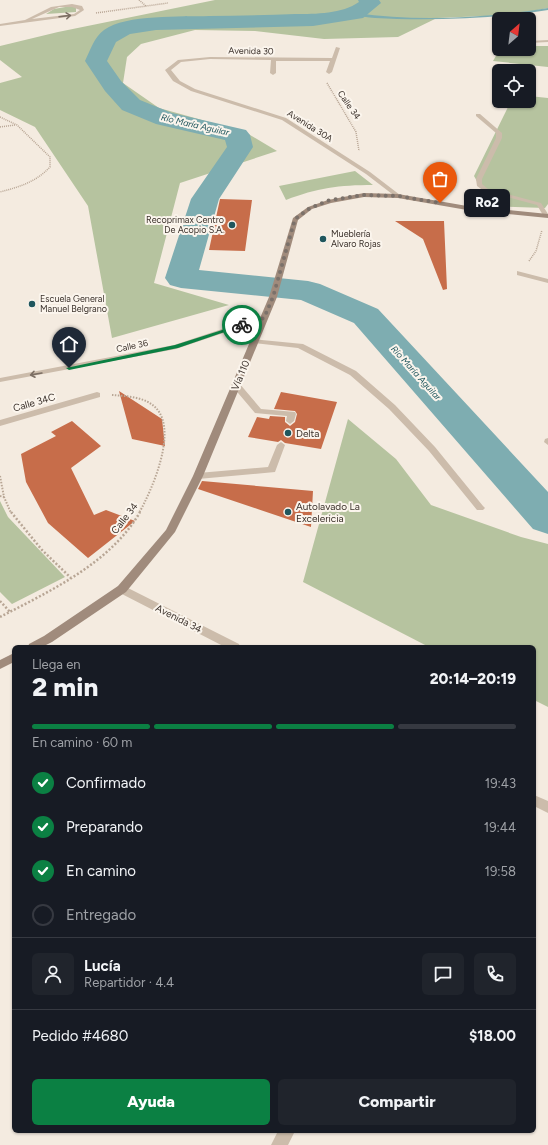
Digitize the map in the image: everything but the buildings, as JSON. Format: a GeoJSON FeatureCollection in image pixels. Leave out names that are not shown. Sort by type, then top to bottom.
{"type":"FeatureCollection","features":[{"type":"Feature","properties":{"kind":"main road","name":"Vía 110"},"geometry":{"type":"LineString","coordinates":[[37,645],[122,589],[170,532],[198,476],[273,297],[295,219],[310,208],[330,200],[364,195],[398,196],[467,208],[547,216]]}},
{"type":"Feature","properties":{"kind":"main road"},"geometry":{"type":"LineString","coordinates":[[0,665],[12,658]]}},
{"type":"Feature","properties":{"kind":"street"},"geometry":{"type":"LineString","coordinates":[[0,25],[75,14],[81,12],[82,10],[80,7],[63,4],[53,7],[27,20]]}},
{"type":"Feature","properties":{"kind":"street"},"geometry":{"type":"LineString","coordinates":[[536,42],[548,41]]}},
{"type":"Feature","properties":{"kind":"street"},"geometry":{"type":"LineString","coordinates":[[330,72],[338,48]]}},
{"type":"Feature","properties":{"kind":"street","name":"Avenida 30"},"geometry":{"type":"LineString","coordinates":[[170,67],[180,61],[194,59],[334,60]]}},
{"type":"Feature","properties":{"kind":"street"},"geometry":{"type":"LineString","coordinates":[[273,73],[274,59]]}},
{"type":"Feature","properties":{"kind":"street","name":"Avenida 30A"},"geometry":{"type":"LineString","coordinates":[[170,67],[168,70],[170,75],[179,84],[193,90],[284,119],[368,173],[398,196]]}},
{"type":"Feature","properties":{"kind":"street"},"geometry":{"type":"LineString","coordinates":[[478,115],[499,133],[499,138],[478,179],[479,184],[486,190],[539,204],[547,216]]}},
{"type":"Feature","properties":{"kind":"street"},"geometry":{"type":"LineString","coordinates":[[520,273],[548,281]]}},
{"type":"Feature","properties":{"kind":"street","name":"Calle 36"},"geometry":{"type":"LineString","coordinates":[[0,380],[176,347],[264,318]]}},
{"type":"Feature","properties":{"kind":"street"},"geometry":{"type":"LineString","coordinates":[[254,341],[300,346],[353,372],[392,407],[432,449],[480,508]]}},
{"type":"Feature","properties":{"kind":"street"},"geometry":{"type":"LineString","coordinates":[[236,385],[258,411],[292,414],[290,421]]}},
{"type":"Feature","properties":{"kind":"street","name":"Calle 34C"},"geometry":{"type":"LineString","coordinates":[[0,423],[97,395]]}},
{"type":"Feature","properties":{"kind":"street"},"geometry":{"type":"LineString","coordinates":[[198,476],[272,470],[281,445]]}},
{"type":"Feature","properties":{"kind":"street","name":"Avenida 34"},"geometry":{"type":"LineString","coordinates":[[122,589],[232,645]]}},
{"type":"Feature","properties":{"kind":"street"},"geometry":{"type":"LineString","coordinates":[[536,801],[548,807]]}},
{"type":"Feature","properties":{"kind":"street"},"geometry":{"type":"LineString","coordinates":[[279,1145],[286,1133]]}},
{"type":"Feature","properties":{"kind":"path"},"geometry":{"type":"LineString","coordinates":[[139,0],[146,6]]}},
{"type":"Feature","properties":{"kind":"path"},"geometry":{"type":"LineString","coordinates":[[75,14],[168,3]]}},
{"type":"Feature","properties":{"kind":"path","name":"Calle 34"},"geometry":{"type":"LineString","coordinates":[[330,72],[324,73],[331,96],[353,124],[360,139],[360,160],[368,173]]}},
{"type":"Feature","properties":{"kind":"path"},"geometry":{"type":"LineString","coordinates":[[0,117],[17,125],[50,157],[50,167],[42,177],[22,186],[0,192]]}},
{"type":"Feature","properties":{"kind":"path"},"geometry":{"type":"LineString","coordinates":[[0,126],[17,125]]}},
{"type":"Feature","properties":{"kind":"path"},"geometry":{"type":"LineString","coordinates":[[520,273],[536,250],[547,216]]}},
{"type":"Feature","properties":{"kind":"path","name":"Calle 34"},"geometry":{"type":"LineString","coordinates":[[0,617],[60,585],[115,544],[142,513],[156,483],[166,435],[159,411],[148,402],[115,395],[97,395]]}},
{"type":"Feature","properties":{"kind":"path"},"geometry":{"type":"LineString","coordinates":[[0,476],[4,497],[11,513],[42,550],[71,578]]}},
{"type":"Feature","properties":{"kind":"path"},"geometry":{"type":"LineString","coordinates":[[0,496],[4,497]]}},
{"type":"Feature","properties":{"kind":"path"},"geometry":{"type":"LineString","coordinates":[[0,601],[10,612]]}},
{"type":"Feature","properties":{"kind":"green space"},"geometry":{"type":"Polygon","coordinates":[[[215,0],[548,0],[548,8],[527,12],[492,12],[492,16],[437,18],[398,37],[324,39],[255,31],[195,30],[141,44],[127,57],[123,83],[159,108],[245,132],[277,151],[180,183],[154,283],[229,305],[112,338],[88,206],[35,127],[0,110],[0,83],[22,77],[0,60],[0,46],[58,32],[215,0]]]}},
{"type":"Feature","properties":{"kind":"green space"},"geometry":{"type":"Polygon","coordinates":[[[71,6],[76,7],[76,12],[46,14],[54,9],[71,6]]]}},
{"type":"Feature","properties":{"kind":"green space"},"geometry":{"type":"Polygon","coordinates":[[[536,46],[548,46],[548,67],[536,66],[536,64],[493,61],[496,56],[536,56],[536,46]]]}},
{"type":"Feature","properties":{"kind":"green space"},"geometry":{"type":"Polygon","coordinates":[[[536,97],[548,98],[548,204],[545,208],[491,206],[474,176],[508,108],[536,108],[536,97]]]}},
{"type":"Feature","properties":{"kind":"green space"},"geometry":{"type":"Polygon","coordinates":[[[355,171],[373,185],[328,188],[286,200],[279,186],[355,171]]]}},
{"type":"Feature","properties":{"kind":"green space"},"geometry":{"type":"Polygon","coordinates":[[[348,419],[396,459],[431,505],[521,537],[548,544],[548,707],[536,701],[536,645],[425,645],[303,582],[348,419]]]}},
{"type":"Feature","properties":{"kind":"green space"},"geometry":{"type":"Polygon","coordinates":[[[0,501],[8,517],[65,577],[12,604],[0,592],[0,501]]]}},
{"type":"Feature","properties":{"kind":"waterway","name":"Río María Aguilar"},"geometry":{"type":"LineString","coordinates":[[368,0],[371,3],[356,14],[313,20],[156,24],[128,28],[117,31],[109,36],[104,43],[96,61],[113,86],[131,105],[165,119],[237,135],[240,147],[205,199],[181,278],[308,291],[366,316],[548,519]]}},
{"type":"Feature","properties":{"kind":"waterway"},"geometry":{"type":"LineString","coordinates":[[356,14],[392,18],[459,18],[504,15],[548,9]]}},
{"type":"Feature","properties":{"kind":"way so far"},"geometry":{"type":"LineString","coordinates":[[242,325],[264,318],[273,297],[295,219],[310,208],[330,200],[364,195],[398,196],[440,203]]}},
{"type":"Feature","properties":{"kind":"place","name":"Ro2"},"geometry":{"type":"Point","coordinates":[440,203]}},
{"type":"Feature","properties":{"kind":"place","name":"Recoprimax Centro De Acopio S.A."},"geometry":{"type":"Point","coordinates":[232,225]}},
{"type":"Feature","properties":{"kind":"place","name":"Mueblería Alvaro Rojas"},"geometry":{"type":"Point","coordinates":[323,239]}},
{"type":"Feature","properties":{"kind":"place","name":"Escuela General Manuel Belgrano"},"geometry":{"type":"Point","coordinates":[32,304]}},
{"type":"Feature","properties":{"kind":"place","name":"Delta"},"geometry":{"type":"Point","coordinates":[288,433]}},
{"type":"Feature","properties":{"kind":"place","name":"Autolavado La Excelericia"},"geometry":{"type":"Point","coordinates":[288,512]}},
{"type":"Feature","properties":{"kind":"route"},"geometry":{"type":"LineString","coordinates":[[69,368],[176,347],[242,325]]}}]}
